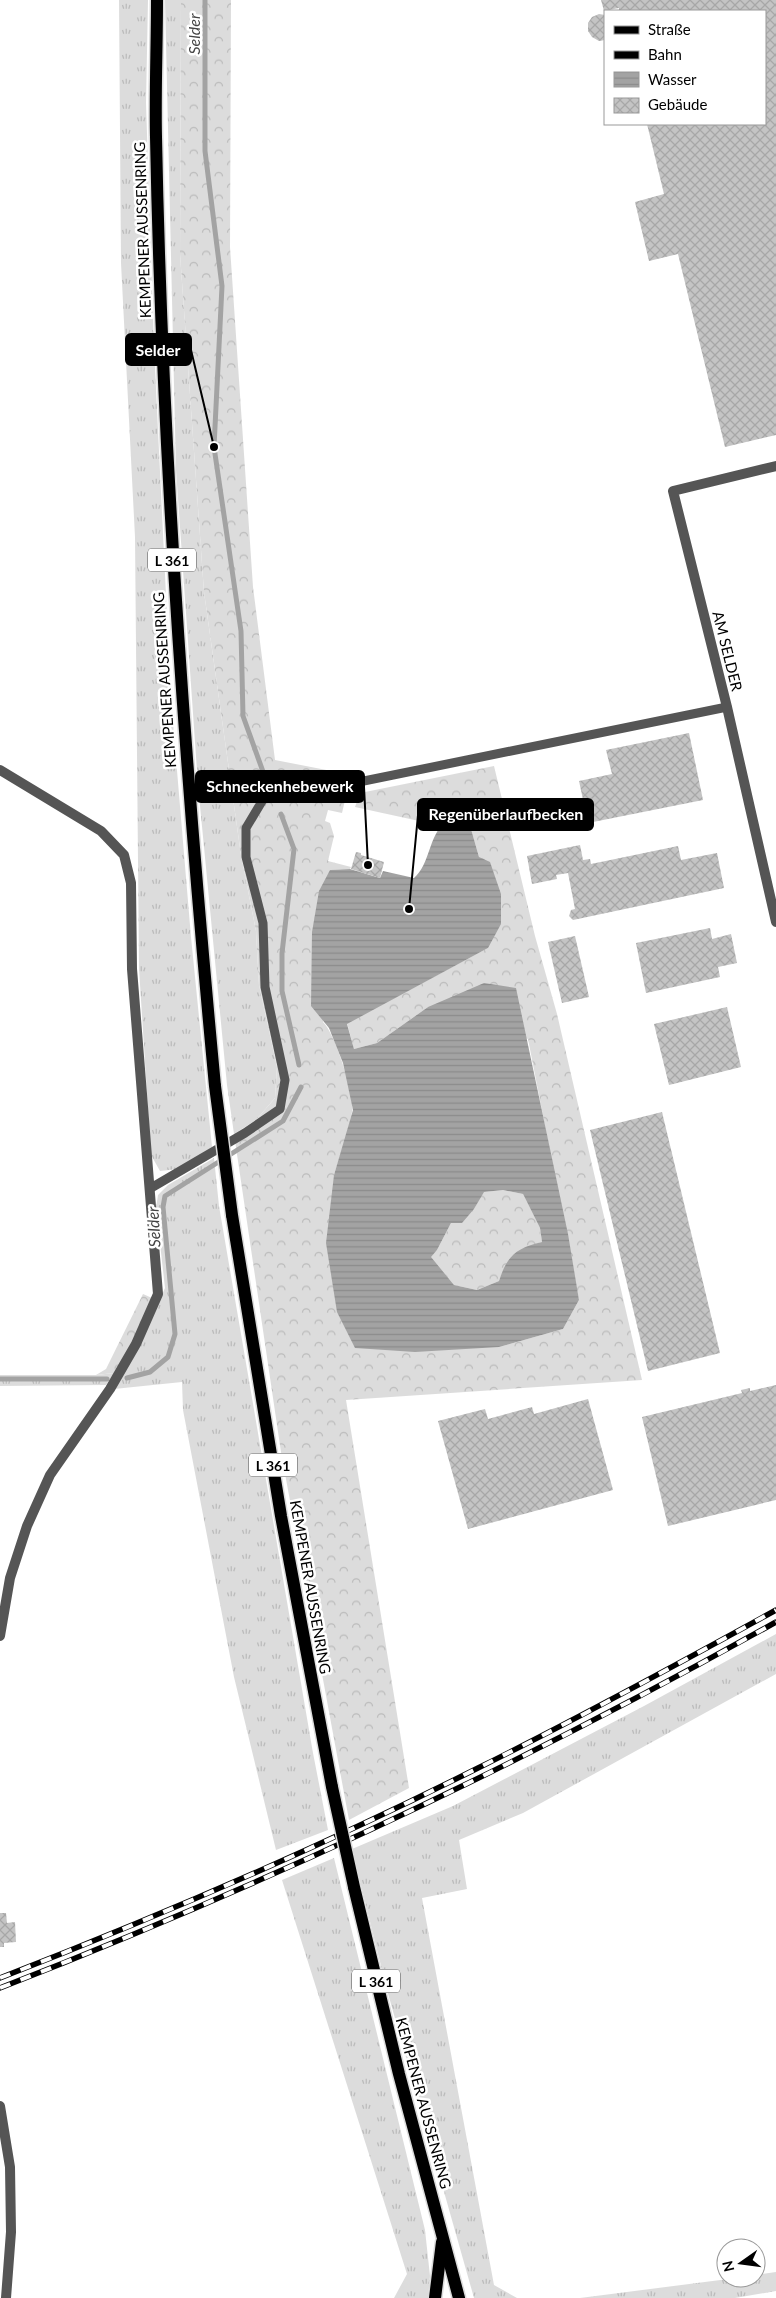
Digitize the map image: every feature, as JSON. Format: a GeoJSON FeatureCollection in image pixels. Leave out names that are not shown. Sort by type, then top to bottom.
{"type":"FeatureCollection","features":[{"type":"Feature","properties":{"kind":"main road","name":"KEMPENER AUSSENRING"},"geometry":{"type":"LineString","coordinates":[[157,0],[156,134],[161,335],[171,544],[193,851],[215,1086],[232,1215],[285,1535],[332,1787],[399,2074],[459,2298]]}},
{"type":"Feature","properties":{"kind":"main road"},"geometry":{"type":"LineString","coordinates":[[434,2298],[442,2237]]}},
{"type":"Feature","properties":{"kind":"street","name":"AM SELDER"},"geometry":{"type":"LineString","coordinates":[[776,466],[673,491],[726,706],[776,922]]}},
{"type":"Feature","properties":{"kind":"street"},"geometry":{"type":"LineString","coordinates":[[0,770],[102,831],[124,855],[131,883],[132,969],[158,1294],[136,1344],[116,1378],[50,1474],[27,1526],[10,1578],[0,1636]]}},
{"type":"Feature","properties":{"kind":"street"},"geometry":{"type":"LineString","coordinates":[[0,2106],[10,2167],[11,2232],[6,2298]]}},
{"type":"Feature","properties":{"kind":"lane"},"geometry":{"type":"LineString","coordinates":[[151,1188],[245,1133],[280,1109],[285,1080],[265,987],[263,923],[246,857],[246,828],[264,798],[299,782],[349,784],[726,706]]}},
{"type":"Feature","properties":{"kind":"green space"},"geometry":{"type":"Polygon","coordinates":[[[119,0],[148,0],[146,103],[154,347],[171,699],[191,937],[212,1147],[178,1169],[160,1171],[151,1155],[139,969],[135,537],[121,263],[119,0]]]}},
{"type":"Feature","properties":{"kind":"green space"},"geometry":{"type":"Polygon","coordinates":[[[165,0],[181,0],[180,254],[204,592],[241,855],[256,931],[259,985],[277,1067],[275,1098],[256,1120],[234,1134],[227,1085],[198,785],[176,470],[165,0]]]}},
{"type":"Feature","properties":{"kind":"green space"},"geometry":{"type":"Polygon","coordinates":[[[181,0],[231,0],[230,247],[253,587],[275,760],[347,774],[341,796],[346,796],[342,813],[328,810],[325,821],[330,823],[334,836],[328,861],[351,867],[350,869],[330,870],[323,1022],[328,1028],[338,1051],[347,1079],[352,1104],[348,1128],[334,1175],[499,1347],[563,1329],[579,1300],[528,1039],[428,1007],[377,1043],[354,1049],[347,1023],[488,948],[479,857],[469,822],[445,823],[442,826],[355,807],[360,793],[494,766],[535,936],[557,1014],[642,1380],[346,1400],[409,1788],[349,1820],[281,1452],[234,1134],[256,1120],[275,1098],[277,1067],[259,985],[256,931],[241,855],[204,592],[180,254],[181,0]]]}},
{"type":"Feature","properties":{"kind":"green space"},"geometry":{"type":"Polygon","coordinates":[[[214,1158],[219,1206],[313,1753],[328,1830],[276,1850],[234,1677],[183,1410],[182,1382],[114,1389],[139,1345],[165,1288],[156,1208],[158,1195],[168,1185],[214,1158]]]}},
{"type":"Feature","properties":{"kind":"green space"},"geometry":{"type":"Polygon","coordinates":[[[503,1190],[523,1194],[540,1228],[542,1242],[535,1244],[516,1256],[510,1262],[499,1281],[477,1290],[454,1285],[430,1257],[437,1250],[451,1223],[474,1209],[483,1192],[503,1190]]]}},
{"type":"Feature","properties":{"kind":"green space"},"geometry":{"type":"Polygon","coordinates":[[[143,1294],[152,1298],[133,1343],[114,1373],[96,1375],[106,1369],[143,1294]]]}},
{"type":"Feature","properties":{"kind":"green space"},"geometry":{"type":"Polygon","coordinates":[[[114,1373],[106,1385],[0,1386],[0,1375],[96,1375],[114,1373]]]}},
{"type":"Feature","properties":{"kind":"green space"},"geometry":{"type":"Polygon","coordinates":[[[776,1634],[776,1674],[523,1813],[459,1840],[467,1889],[422,1898],[494,2285],[517,2298],[474,2298],[387,1990],[352,1849],[453,1806],[644,1706],[776,1634]]]}},
{"type":"Feature","properties":{"kind":"green space"},"geometry":{"type":"Polygon","coordinates":[[[334,1858],[425,2230],[430,2276],[428,2298],[394,2298],[407,2274],[282,1880],[334,1858]]]}},
{"type":"Feature","properties":{"kind":"green space"},"geometry":{"type":"Polygon","coordinates":[[[776,2272],[776,2291],[735,2298],[580,2298],[716,2281],[716,2288],[766,2288],[766,2274],[776,2272]]]}},
{"type":"Feature","properties":{"kind":"water"},"geometry":{"type":"Polygon","coordinates":[[[457,819],[469,822],[479,857],[490,862],[501,894],[501,924],[488,948],[347,1024],[354,1049],[377,1043],[428,1007],[484,983],[516,988],[568,1234],[579,1300],[563,1329],[499,1347],[415,1352],[355,1348],[337,1312],[326,1243],[334,1175],[353,1110],[343,1063],[329,1028],[311,1006],[312,932],[319,891],[330,870],[350,869],[380,878],[383,871],[414,878],[423,865],[440,828],[446,822],[457,819]],[[503,1190],[484,1192],[474,1209],[462,1223],[451,1223],[437,1250],[431,1257],[454,1285],[477,1290],[499,1281],[505,1265],[514,1254],[525,1247],[542,1242],[540,1228],[523,1194],[503,1190]]]}},
{"type":"Feature","properties":{"kind":"building"},"geometry":{"type":"Polygon","coordinates":[[[601,0],[776,0],[776,435],[725,447],[678,254],[649,261],[635,202],[664,194],[647,125],[766,125],[766,10],[619,10],[619,8],[604,11],[601,0]]]}},
{"type":"Feature","properties":{"kind":"building"},"geometry":{"type":"Polygon","coordinates":[[[599,14],[604,15],[604,40],[599,41],[592,37],[588,31],[588,23],[592,17],[599,14]]]}},
{"type":"Feature","properties":{"kind":"building"},"geometry":{"type":"Polygon","coordinates":[[[689,733],[703,800],[588,823],[579,781],[612,774],[606,750],[689,733]]]}},
{"type":"Feature","properties":{"kind":"building"},"geometry":{"type":"Polygon","coordinates":[[[580,845],[583,860],[590,859],[591,864],[678,846],[681,860],[717,853],[724,888],[573,920],[569,916],[571,910],[575,909],[568,873],[556,875],[557,879],[532,884],[527,856],[580,845]]]}},
{"type":"Feature","properties":{"kind":"building"},"geometry":{"type":"Polygon","coordinates":[[[356,852],[384,862],[380,878],[351,869],[356,852]]]}},
{"type":"Feature","properties":{"kind":"building"},"geometry":{"type":"Polygon","coordinates":[[[710,928],[712,939],[731,934],[737,963],[718,967],[720,977],[646,993],[636,943],[710,928]]]}},
{"type":"Feature","properties":{"kind":"building"},"geometry":{"type":"Polygon","coordinates":[[[575,936],[589,997],[562,1003],[548,942],[575,936]]]}},
{"type":"Feature","properties":{"kind":"building"},"geometry":{"type":"Polygon","coordinates":[[[727,1007],[741,1067],[669,1085],[654,1024],[727,1007]]]}},
{"type":"Feature","properties":{"kind":"building"},"geometry":{"type":"Polygon","coordinates":[[[662,1112],[720,1353],[648,1371],[590,1130],[662,1112]]]}},
{"type":"Feature","properties":{"kind":"building"},"geometry":{"type":"Polygon","coordinates":[[[776,1385],[776,1500],[668,1526],[642,1417],[742,1393],[741,1390],[750,1388],[750,1391],[776,1385]]]}},
{"type":"Feature","properties":{"kind":"building"},"geometry":{"type":"Polygon","coordinates":[[[588,1399],[613,1490],[468,1529],[438,1421],[485,1409],[488,1419],[532,1407],[534,1414],[588,1399]]]}},
{"type":"Feature","properties":{"kind":"building"},"geometry":{"type":"Polygon","coordinates":[[[0,1913],[6,1913],[7,1923],[15,1922],[16,1942],[4,1943],[4,1947],[0,1947],[0,1913]]]}},
{"type":"Feature","properties":{"kind":"waterway","name":"Selder"},"geometry":{"type":"LineString","coordinates":[[205,0],[205,151],[222,286],[214,447],[241,631],[243,716],[266,780]]}},
{"type":"Feature","properties":{"kind":"waterway","name":"Selder"},"geometry":{"type":"LineString","coordinates":[[281,814],[294,849],[282,953],[282,991],[299,1065]]}},
{"type":"Feature","properties":{"kind":"waterway","name":"Selder"},"geometry":{"type":"LineString","coordinates":[[127,1378],[150,1372],[168,1357],[175,1334],[163,1207],[165,1196],[283,1121],[301,1087]]}},
{"type":"Feature","properties":{"kind":"waterway","name":"Selder"},"geometry":{"type":"LineString","coordinates":[[0,1379],[107,1379]]}},
{"type":"Feature","properties":{"kind":"railway"},"geometry":{"type":"LineString","coordinates":[[0,1978],[242,1879],[361,1825],[553,1730],[776,1610]]}},
{"type":"Feature","properties":{"kind":"railway"},"geometry":{"type":"LineString","coordinates":[[0,1988],[199,1907],[394,1818],[587,1724],[776,1622]]}},
{"type":"Feature","properties":{"kind":"place","name":"Selder"},"geometry":{"type":"Point","coordinates":[214,447]}},
{"type":"Feature","properties":{"kind":"place","name":"Schneckenhebewerk"},"geometry":{"type":"Point","coordinates":[368,865]}},
{"type":"Feature","properties":{"kind":"place","name":"Regenüberlaufbecken"},"geometry":{"type":"Point","coordinates":[409,909]}}]}
